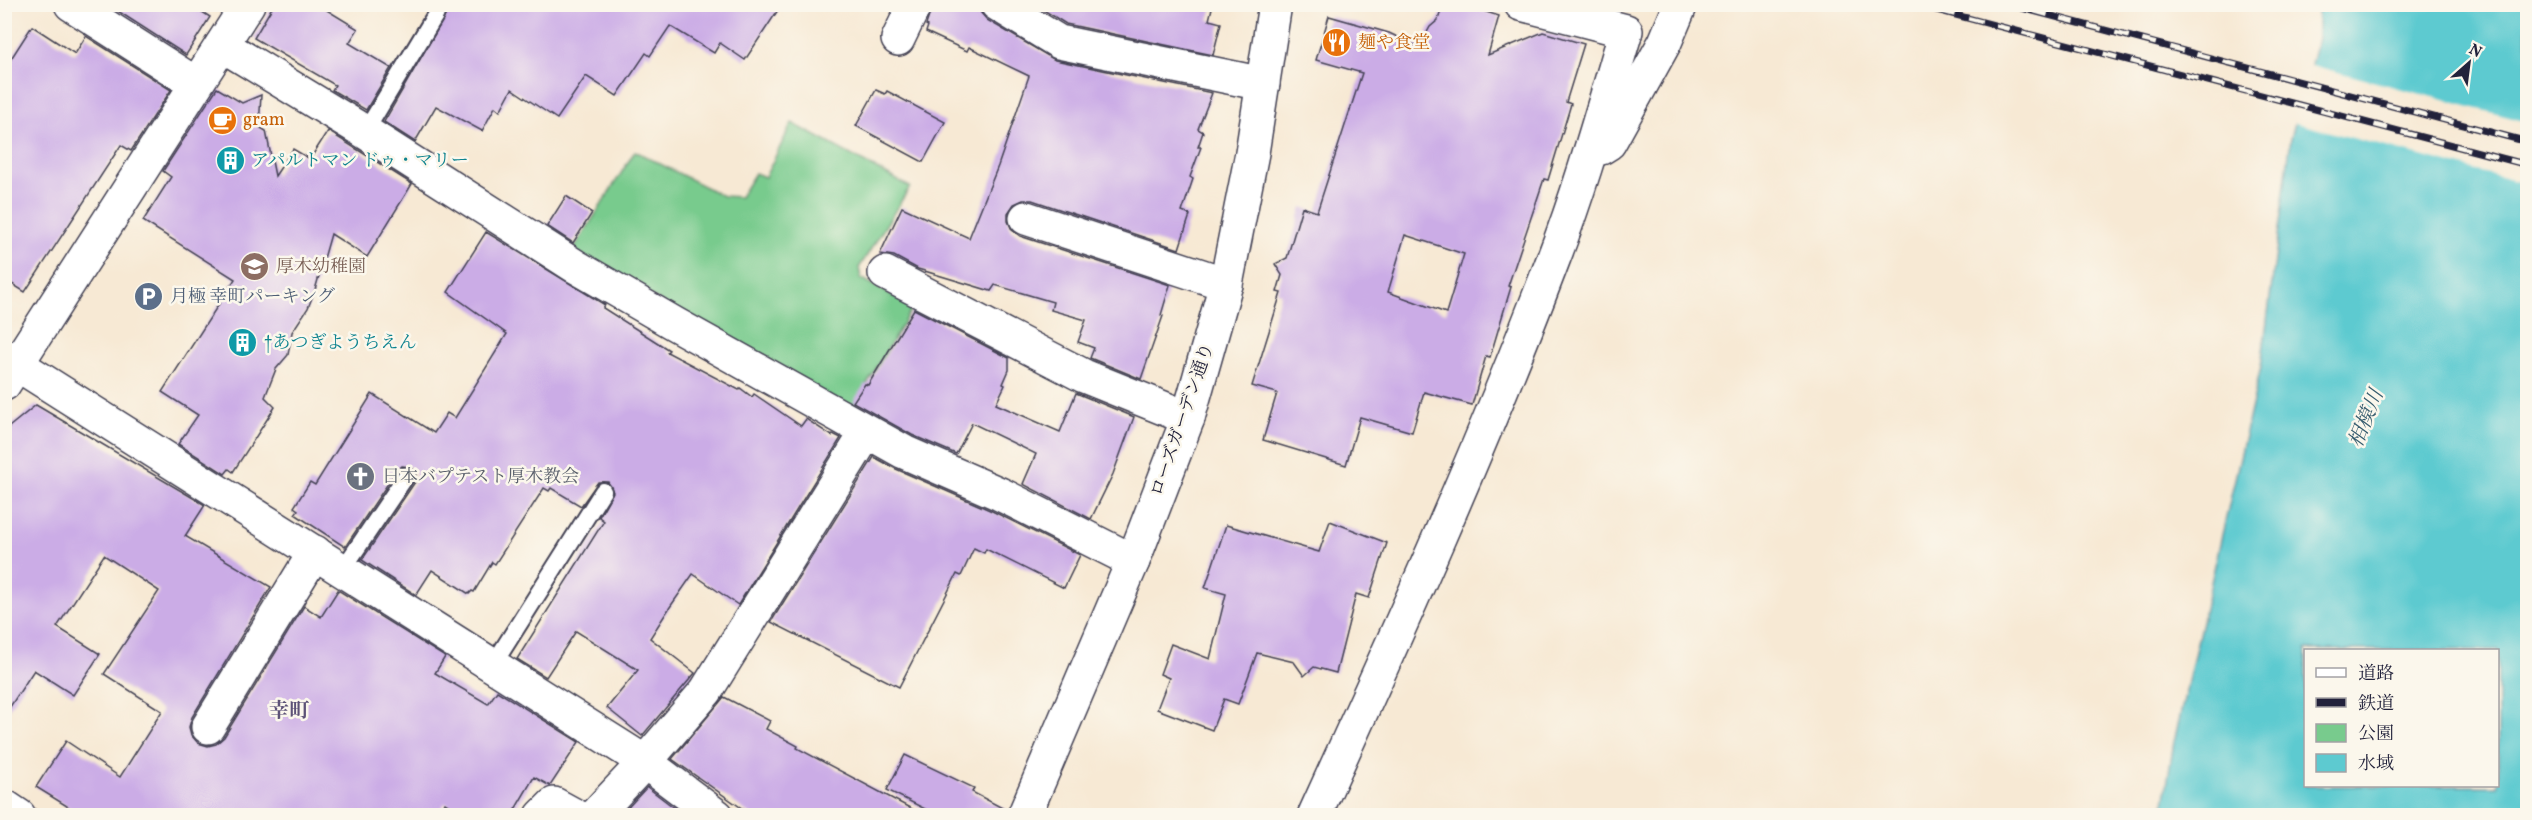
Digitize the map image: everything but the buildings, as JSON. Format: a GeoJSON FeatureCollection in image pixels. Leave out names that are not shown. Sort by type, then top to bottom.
{"type":"FeatureCollection","features":[{"type":"Feature","properties":{"kind":"street"},"geometry":{"type":"LineString","coordinates":[[71,4],[196,84]]}},
{"type":"Feature","properties":{"kind":"street"},"geometry":{"type":"LineString","coordinates":[[248,4],[9,368],[343,569],[645,762],[717,816]]}},
{"type":"Feature","properties":{"kind":"street"},"geometry":{"type":"LineString","coordinates":[[894,33],[915,4]]}},
{"type":"Feature","properties":{"kind":"street"},"geometry":{"type":"LineString","coordinates":[[997,4],[1059,42],[1263,84]]}},
{"type":"Feature","properties":{"kind":"street","name":"ローズガーデン通り"},"geometry":{"type":"LineString","coordinates":[[1024,816],[1133,561],[1188,418],[1226,284],[1252,153],[1275,4]]}},
{"type":"Feature","properties":{"kind":"street"},"geometry":{"type":"LineString","coordinates":[[1314,816],[1435,551],[1553,260],[1590,155],[1626,31],[1521,4]]}},
{"type":"Feature","properties":{"kind":"street"},"geometry":{"type":"LineString","coordinates":[[1590,155],[1609,143],[1665,42],[1681,4]]}},
{"type":"Feature","properties":{"kind":"street"},"geometry":{"type":"LineString","coordinates":[[222,45],[365,132],[575,266],[867,432],[904,452],[1000,494],[1133,561]]}},
{"type":"Feature","properties":{"kind":"street"},"geometry":{"type":"LineString","coordinates":[[1026,218],[1226,284]]}},
{"type":"Feature","properties":{"kind":"street"},"geometry":{"type":"LineString","coordinates":[[885,273],[1084,376],[1188,418]]}},
{"type":"Feature","properties":{"kind":"street"},"geometry":{"type":"LineString","coordinates":[[594,816],[645,762],[706,691],[867,432]]}},
{"type":"Feature","properties":{"kind":"street"},"geometry":{"type":"LineString","coordinates":[[208,727],[315,552]]}},
{"type":"Feature","properties":{"kind":"street"},"geometry":{"type":"LineString","coordinates":[[543,816],[554,804],[576,816]]}},
{"type":"Feature","properties":{"kind":"street"},"geometry":{"type":"LineString","coordinates":[[4,806],[19,816]]}},
{"type":"Feature","properties":{"kind":"lane"},"geometry":{"type":"LineString","coordinates":[[365,132],[435,14]]}},
{"type":"Feature","properties":{"kind":"lane"},"geometry":{"type":"LineString","coordinates":[[343,569],[406,476]]}},
{"type":"Feature","properties":{"kind":"lane"},"geometry":{"type":"LineString","coordinates":[[493,665],[603,491]]}},
{"type":"Feature","properties":{"kind":"green space"},"geometry":{"type":"Polygon","coordinates":[[[792,123],[910,187],[859,268],[861,278],[908,304],[911,310],[849,414],[573,250],[635,151],[723,196],[740,197],[755,173],[765,177],[792,123]]]}},
{"type":"Feature","properties":{"kind":"water","name":"相模川"},"geometry":{"type":"Polygon","coordinates":[[[2318,5],[2527,5],[2527,815],[2162,816],[2174,742],[2261,367],[2291,138],[2318,38],[2318,5]]]}},
{"type":"Feature","properties":{"kind":"pier"},"geometry":{"type":"Polygon","coordinates":[[[2307,64],[2527,122],[2527,184],[2292,122],[2307,64]]]}},
{"type":"Feature","properties":{"kind":"railway"},"geometry":{"type":"LineString","coordinates":[[1914,4],[2528,165]]}},
{"type":"Feature","properties":{"kind":"railway"},"geometry":{"type":"LineString","coordinates":[[2007,4],[2528,142]]}},
{"type":"Feature","properties":{"kind":"place","name":"麺や食堂"},"geometry":{"type":"Point","coordinates":[1337,43]}},
{"type":"Feature","properties":{"kind":"place","name":"gram"},"geometry":{"type":"Point","coordinates":[222,120]}},
{"type":"Feature","properties":{"kind":"place","name":"アパルトマン ドゥ・マリー"},"geometry":{"type":"Point","coordinates":[230,161]}},
{"type":"Feature","properties":{"kind":"place","name":"厚木幼稚園"},"geometry":{"type":"Point","coordinates":[255,267]}},
{"type":"Feature","properties":{"kind":"place","name":"月極 幸町パーキング"},"geometry":{"type":"Point","coordinates":[149,297]}},
{"type":"Feature","properties":{"kind":"place","name":"†あつぎようちえん"},"geometry":{"type":"Point","coordinates":[243,343]}},
{"type":"Feature","properties":{"kind":"place","name":"日本バプテスト厚木教会"},"geometry":{"type":"Point","coordinates":[361,477]}},
{"type":"Feature","properties":{"kind":"district","name":"幸町"},"geometry":{"type":"Point","coordinates":[289,712]}}]}
